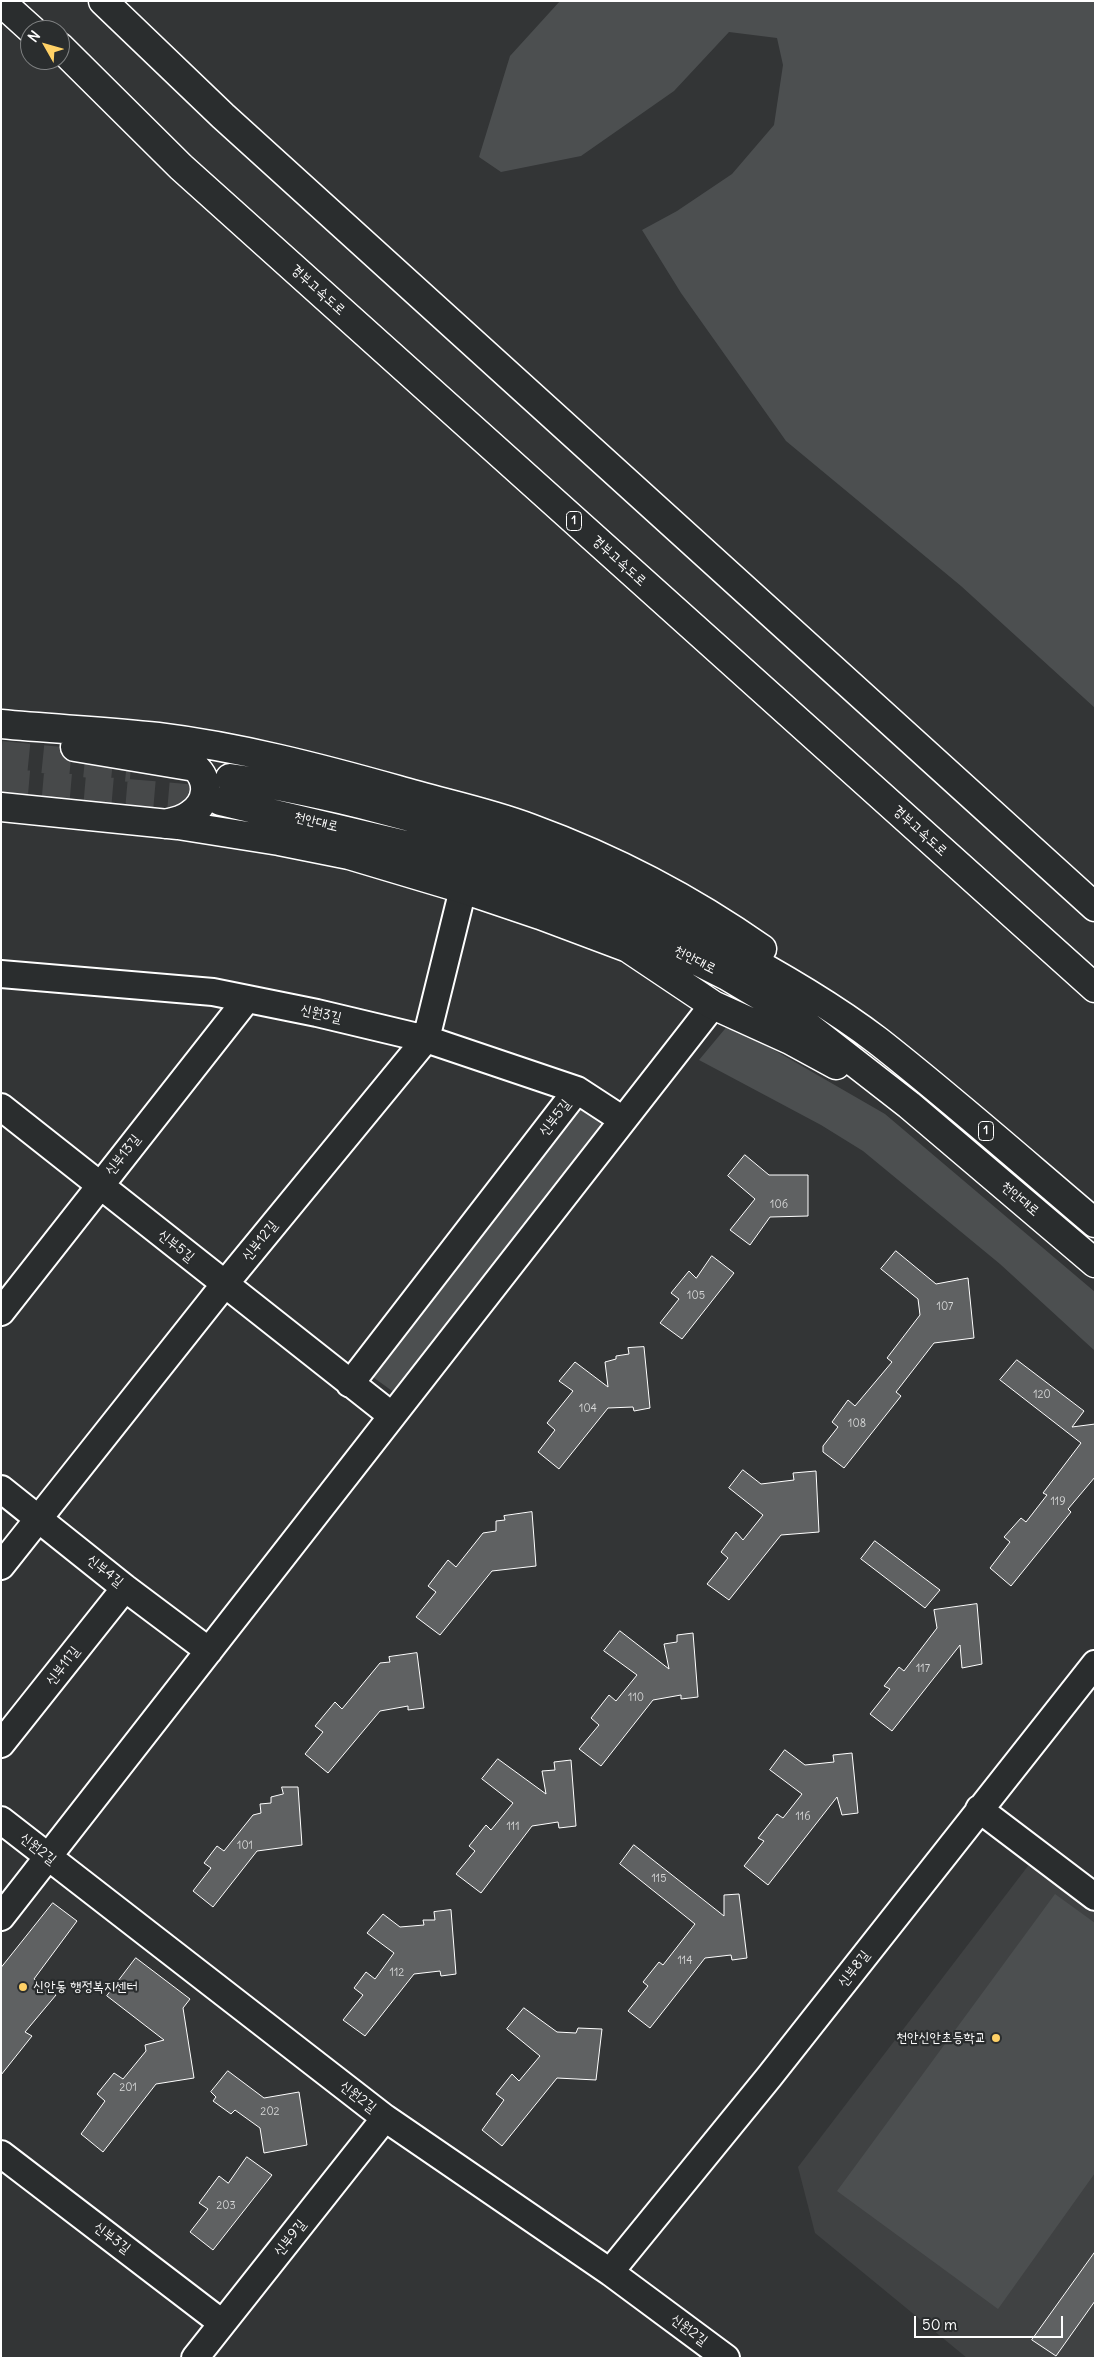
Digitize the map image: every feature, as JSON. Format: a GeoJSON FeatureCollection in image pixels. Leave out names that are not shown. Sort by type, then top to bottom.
{"type":"FeatureCollection","features":[{"type":"Feature","properties":{"kind":"main road"},"geometry":{"type":"LineString","coordinates":[[15,1],[33,20]]}},
{"type":"Feature","properties":{"kind":"main road"},"geometry":{"type":"LineString","coordinates":[[103,1],[230,123],[1095,907]]}},
{"type":"Feature","properties":{"kind":"main road"},"geometry":{"type":"LineString","coordinates":[[1,2],[21,20]]}},
{"type":"Feature","properties":{"kind":"main road","name":"경부고속도로"},"geometry":{"type":"LineString","coordinates":[[70,56],[181,167],[1095,988]]}},
{"type":"Feature","properties":{"kind":"main road"},"geometry":{"type":"LineString","coordinates":[[70,65],[181,167]]}},
{"type":"Feature","properties":{"kind":"main road","name":"1"},"geometry":{"type":"LineString","coordinates":[[1,724],[159,737],[242,752],[338,773],[529,827],[605,859],[723,922],[767,953],[877,1040]]}},
{"type":"Feature","properties":{"kind":"main road"},"geometry":{"type":"LineString","coordinates":[[1,733],[195,767],[202,773],[204,779],[207,790],[204,796],[191,814],[165,824]]}},
{"type":"Feature","properties":{"kind":"main road","name":"천안대로"},"geometry":{"type":"LineString","coordinates":[[1095,1223],[877,1040],[765,967],[658,910],[558,866],[490,840],[421,819],[258,782],[225,790],[440,853],[531,884],[616,920],[727,976],[796,1017],[910,1105],[1095,1263]]}},
{"type":"Feature","properties":{"kind":"main road","name":"1"},"geometry":{"type":"LineString","coordinates":[[1,807],[165,824],[279,841],[349,856],[463,889],[628,948],[713,1005],[790,1040],[910,1105]]}},
{"type":"Feature","properties":{"kind":"street","name":"신부12길"},"geometry":{"type":"LineString","coordinates":[[1,1566],[224,1285],[426,1039],[463,889]]}},
{"type":"Feature","properties":{"kind":"street","name":"신원3길"},"geometry":{"type":"LineString","coordinates":[[1,974],[213,992],[426,1039],[577,1090],[624,1120]]}},
{"type":"Feature","properties":{"kind":"street","name":"신부13길"},"geometry":{"type":"LineString","coordinates":[[1,1312],[247,999]]}},
{"type":"Feature","properties":{"kind":"street"},"geometry":{"type":"LineString","coordinates":[[1,1917],[49,1858],[391,1416],[713,1005]]}},
{"type":"Feature","properties":{"kind":"street","name":"신부5길"},"geometry":{"type":"LineString","coordinates":[[350,1384],[577,1090]]}},
{"type":"Feature","properties":{"kind":"street","name":"신부5길"},"geometry":{"type":"LineString","coordinates":[[1,1107],[391,1416]]}},
{"type":"Feature","properties":{"kind":"street","name":"신부4길"},"geometry":{"type":"LineString","coordinates":[[1,1489],[125,1588],[210,1651]]}},
{"type":"Feature","properties":{"kind":"street","name":"신부11길"},"geometry":{"type":"LineString","coordinates":[[1,1744],[125,1588]]}},
{"type":"Feature","properties":{"kind":"street","name":"신부8길"},"geometry":{"type":"LineString","coordinates":[[610,2272],[776,2069],[1095,1664]]}},
{"type":"Feature","properties":{"kind":"street"},"geometry":{"type":"LineString","coordinates":[[979,1809],[1095,1896]]}},
{"type":"Feature","properties":{"kind":"street","name":"신원2길"},"geometry":{"type":"LineString","coordinates":[[1,1820],[385,2118],[610,2272],[723,2357]]}},
{"type":"Feature","properties":{"kind":"street","name":"신부9길"},"geometry":{"type":"LineString","coordinates":[[195,2358],[385,2118]]}},
{"type":"Feature","properties":{"kind":"street","name":"신부3길"},"geometry":{"type":"LineString","coordinates":[[1,2154],[222,2323]]}},
{"type":"Feature","properties":{"kind":"shaded area"},"geometry":{"type":"Polygon","coordinates":[[[560,1],[1095,1],[1095,708],[961,586],[786,441],[681,293],[642,230],[677,211],[732,174],[774,125],[783,65],[777,38],[729,32],[674,91],[581,156],[501,172],[479,157],[510,56],[560,1]]]}},
{"type":"Feature","properties":{"kind":"shaded area"},"geometry":{"type":"Polygon","coordinates":[[[729,1024],[885,1114],[1095,1292],[1095,1351],[1000,1264],[863,1151],[821,1125],[699,1060],[729,1024]]]}},
{"type":"Feature","properties":{"kind":"shaded area"},"geometry":{"type":"Polygon","coordinates":[[[584,1106],[612,1124],[395,1393],[370,1375],[575,1107],[584,1106]]]}},
{"type":"Feature","properties":{"kind":"shaded area","name":"천안신안초등학교"},"geometry":{"type":"Polygon","coordinates":[[[1031,1862],[1095,1909],[1095,2358],[967,2358],[815,2233],[798,2167],[1031,1862]]]}},
{"type":"Feature","properties":{"kind":"shaded area"},"geometry":{"type":"Polygon","coordinates":[[[1055,1894],[1095,1923],[1095,2173],[998,2309],[837,2191],[1055,1894]]]}},
{"type":"Feature","properties":{"kind":"building"},"geometry":{"type":"Polygon","coordinates":[[[745,1155],[769,1175],[808,1175],[808,1216],[770,1217],[750,1245],[730,1230],[755,1199],[728,1176],[745,1155]]]}},
{"type":"Feature","properties":{"kind":"building"},"geometry":{"type":"Polygon","coordinates":[[[896,1251],[936,1284],[968,1278],[974,1338],[934,1343],[896,1392],[901,1396],[844,1468],[823,1452],[823,1446],[838,1427],[832,1422],[848,1400],[855,1406],[892,1362],[887,1358],[920,1315],[918,1299],[881,1269],[896,1251]]]}},
{"type":"Feature","properties":{"kind":"building"},"geometry":{"type":"Polygon","coordinates":[[[712,1256],[734,1273],[682,1339],[660,1323],[679,1299],[671,1293],[689,1271],[696,1278],[712,1256]]]}},
{"type":"Feature","properties":{"kind":"building"},"geometry":{"type":"Polygon","coordinates":[[[644,1347],[650,1408],[634,1411],[633,1407],[608,1408],[559,1469],[538,1452],[555,1430],[547,1423],[573,1391],[559,1381],[575,1362],[608,1387],[605,1362],[616,1359],[616,1356],[629,1354],[628,1348],[644,1347]]]}},
{"type":"Feature","properties":{"kind":"building"},"geometry":{"type":"Polygon","coordinates":[[[1017,1360],[1084,1411],[1072,1427],[1095,1424],[1095,1477],[1068,1509],[1071,1512],[1011,1586],[990,1568],[1010,1542],[1004,1537],[1021,1518],[1026,1522],[1047,1495],[1043,1493],[1081,1443],[1000,1380],[1017,1360]]]}},
{"type":"Feature","properties":{"kind":"building"},"geometry":{"type":"Polygon","coordinates":[[[743,1470],[761,1484],[794,1480],[793,1473],[816,1471],[819,1532],[781,1535],[729,1600],[707,1584],[728,1558],[721,1552],[736,1532],[743,1540],[763,1515],[729,1488],[743,1470]]]}},
{"type":"Feature","properties":{"kind":"building"},"geometry":{"type":"Polygon","coordinates":[[[532,1512],[536,1566],[492,1571],[440,1635],[416,1617],[436,1592],[428,1586],[448,1560],[456,1567],[483,1533],[496,1531],[496,1521],[505,1520],[504,1516],[532,1512]]]}},
{"type":"Feature","properties":{"kind":"building"},"geometry":{"type":"Polygon","coordinates":[[[875,1541],[940,1590],[925,1608],[861,1559],[875,1541]]]}},
{"type":"Feature","properties":{"kind":"building"},"geometry":{"type":"Polygon","coordinates":[[[977,1604],[982,1664],[962,1668],[960,1645],[892,1731],[870,1714],[890,1689],[884,1686],[899,1667],[904,1671],[937,1628],[934,1610],[977,1604]]]}},
{"type":"Feature","properties":{"kind":"building"},"geometry":{"type":"Polygon","coordinates":[[[620,1631],[669,1669],[664,1644],[677,1642],[677,1635],[693,1633],[698,1697],[681,1699],[681,1695],[653,1700],[601,1766],[579,1749],[599,1725],[591,1718],[609,1695],[616,1701],[637,1675],[604,1651],[620,1631]]]}},
{"type":"Feature","properties":{"kind":"building"},"geometry":{"type":"Polygon","coordinates":[[[417,1653],[424,1708],[408,1710],[408,1706],[380,1711],[328,1773],[305,1754],[323,1732],[315,1726],[335,1702],[342,1709],[380,1663],[390,1662],[389,1657],[417,1653]]]}},
{"type":"Feature","properties":{"kind":"building"},"geometry":{"type":"Polygon","coordinates":[[[785,1750],[805,1765],[834,1762],[833,1755],[852,1753],[858,1813],[842,1815],[837,1797],[768,1885],[744,1866],[764,1841],[758,1838],[777,1814],[783,1818],[802,1794],[770,1770],[785,1750]]]}},
{"type":"Feature","properties":{"kind":"building"},"geometry":{"type":"Polygon","coordinates":[[[498,1759],[546,1794],[542,1771],[555,1770],[554,1762],[571,1760],[576,1826],[559,1828],[558,1822],[532,1826],[481,1893],[456,1874],[475,1851],[469,1846],[486,1825],[491,1830],[513,1803],[482,1779],[498,1759]]]}},
{"type":"Feature","properties":{"kind":"building"},"geometry":{"type":"Polygon","coordinates":[[[282,1787],[298,1787],[302,1845],[257,1851],[213,1907],[193,1891],[211,1868],[204,1863],[217,1846],[224,1851],[253,1815],[261,1813],[260,1804],[271,1803],[271,1797],[283,1794],[282,1787]]]}},
{"type":"Feature","properties":{"kind":"building"},"geometry":{"type":"Polygon","coordinates":[[[634,1845],[724,1916],[724,1895],[739,1894],[747,1958],[732,1960],[731,1955],[705,1958],[650,2028],[628,2011],[648,1986],[643,1982],[659,1962],[663,1965],[695,1924],[620,1864],[634,1845]]]}},
{"type":"Feature","properties":{"kind":"building","name":"신안동 행정복지센터"},"geometry":{"type":"Polygon","coordinates":[[[53,1903],[77,1921],[34,1979],[56,1995],[25,2032],[32,2036],[1,2075],[1,1968],[53,1903]]]}},
{"type":"Feature","properties":{"kind":"building"},"geometry":{"type":"Polygon","coordinates":[[[451,1910],[456,1974],[441,1976],[440,1971],[414,1974],[365,2036],[343,2020],[363,1995],[354,1988],[366,1972],[375,1979],[394,1953],[367,1933],[383,1914],[400,1927],[424,1925],[423,1920],[435,1920],[434,1912],[451,1910]]]}},
{"type":"Feature","properties":{"kind":"building"},"geometry":{"type":"Polygon","coordinates":[[[136,1958],[190,1999],[183,2008],[194,2078],[156,2084],[103,2152],[81,2134],[105,2101],[97,2094],[114,2073],[123,2079],[146,2051],[145,2045],[164,2040],[107,1996],[136,1958]]]}},
{"type":"Feature","properties":{"kind":"building"},"geometry":{"type":"Polygon","coordinates":[[[524,2008],[557,2032],[576,2033],[578,2028],[602,2029],[596,2080],[557,2078],[502,2146],[482,2130],[504,2100],[496,2094],[512,2074],[519,2081],[540,2056],[507,2029],[524,2008]]]}},
{"type":"Feature","properties":{"kind":"building"},"geometry":{"type":"Polygon","coordinates":[[[228,2071],[264,2098],[299,2092],[307,2145],[264,2153],[260,2128],[235,2110],[231,2114],[213,2101],[216,2097],[211,2092],[228,2071]]]}},
{"type":"Feature","properties":{"kind":"building"},"geometry":{"type":"Polygon","coordinates":[[[247,2157],[272,2175],[213,2250],[190,2232],[208,2209],[199,2203],[219,2176],[228,2183],[247,2157]]]}},
{"type":"Feature","properties":{"kind":"building"},"geometry":{"type":"Polygon","coordinates":[[[1095,2252],[1095,2301],[1056,2356],[1032,2340],[1095,2252]]]}},
{"type":"Feature","properties":{"kind":"tunnel"},"geometry":{"type":"LineString","coordinates":[[1,755],[131,768]]}},
{"type":"Feature","properties":{"kind":"tunnel"},"geometry":{"type":"LineString","coordinates":[[1,782],[220,801]]}},
{"type":"Feature","properties":{"kind":"place","name":"신안동 행정복지센터"},"geometry":{"type":"Point","coordinates":[23,1987]}},
{"type":"Feature","properties":{"kind":"place","name":"천안신안초등학교"},"geometry":{"type":"Point","coordinates":[996,2038]}}]}
